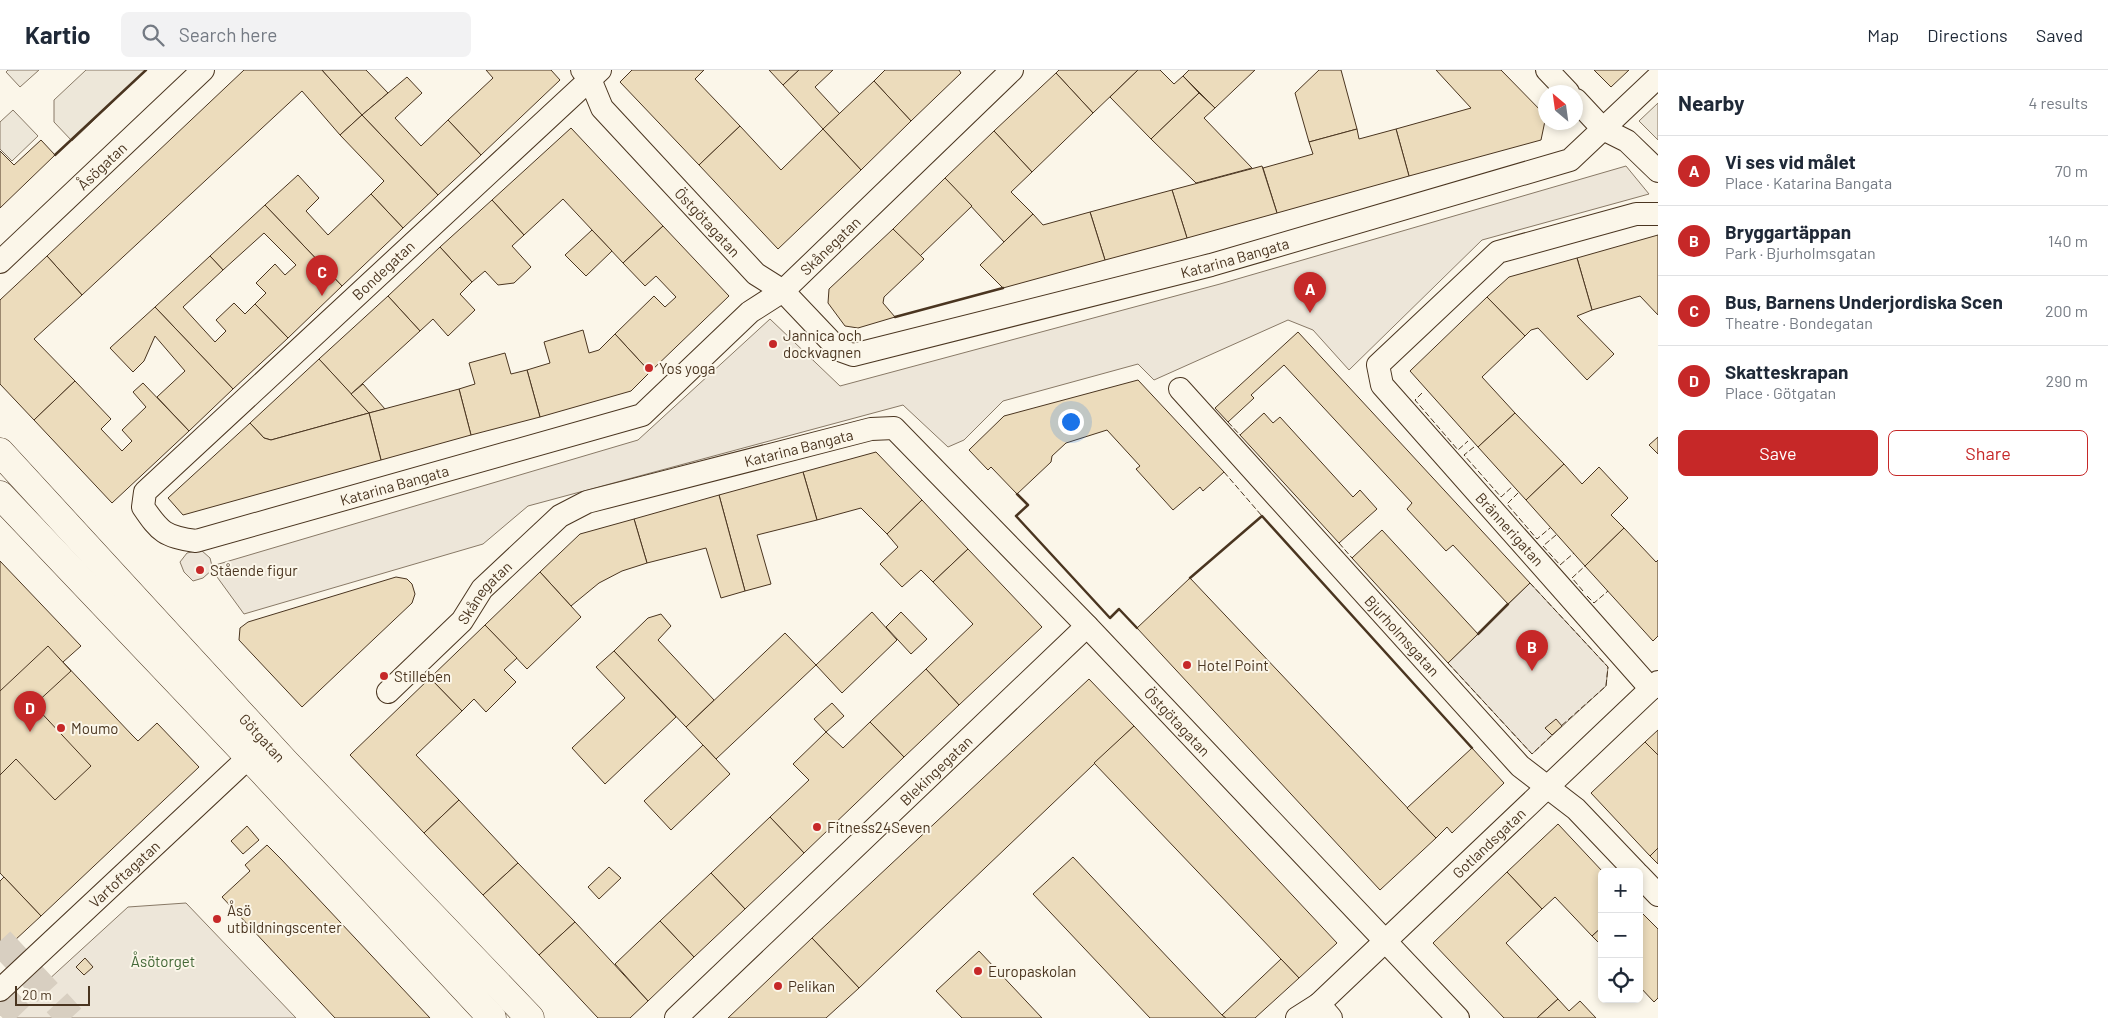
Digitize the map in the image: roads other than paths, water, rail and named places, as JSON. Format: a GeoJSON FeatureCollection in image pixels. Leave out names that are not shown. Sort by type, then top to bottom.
{"type":"FeatureCollection","features":[{"type":"Feature","properties":{"kind":"street","name":"Åsögatan"},"geometry":{"type":"LineString","coordinates":[[0,262],[203,70]]}},
{"type":"Feature","properties":{"kind":"street","name":"Skånegatan"},"geometry":{"type":"LineString","coordinates":[[642,415],[750,312],[783,291],[1012,70]]}},
{"type":"Feature","properties":{"kind":"street"},"geometry":{"type":"LineString","coordinates":[[1547,70],[1561,85]]}},
{"type":"Feature","properties":{"kind":"street","name":"Östgötagatan"},"geometry":{"type":"LineString","coordinates":[[591,73],[602,108],[756,274],[783,291],[839,350],[853,355]]}},
{"type":"Feature","properties":{"kind":"street","name":"Bondegatan"},"geometry":{"type":"LineString","coordinates":[[151,518],[143,506],[144,492],[591,73]]}},
{"type":"Feature","properties":{"kind":"street","name":"Katarina Bangata"},"geometry":{"type":"LineString","coordinates":[[853,355],[1211,265],[1570,160],[1658,77]]}},
{"type":"Feature","properties":{"kind":"street"},"geometry":{"type":"LineString","coordinates":[[1583,108],[1603,129],[1627,141],[1658,171]]}},
{"type":"Feature","properties":{"kind":"street","name":"Brännerigatan"},"geometry":{"type":"LineString","coordinates":[[1655,685],[1382,385],[1378,365],[1498,252],[1636,214],[1658,214]]}},
{"type":"Feature","properties":{"kind":"street","name":"Bjurholmsgatan"},"geometry":{"type":"LineString","coordinates":[[1180,389],[1520,766],[1576,809],[1632,868]]}},
{"type":"Feature","properties":{"kind":"street","name":"Katarina Bangata"},"geometry":{"type":"LineString","coordinates":[[151,518],[160,528],[174,538],[196,540],[642,415]]}},
{"type":"Feature","properties":{"kind":"street","name":"Östgötagatan"},"geometry":{"type":"LineString","coordinates":[[894,428],[1087,626],[1458,1018]]}},
{"type":"Feature","properties":{"kind":"street","name":"Katarina Bangata"},"geometry":{"type":"LineString","coordinates":[[588,502],[871,429],[894,428]]}},
{"type":"Feature","properties":{"kind":"street","name":"Götgatan"},"geometry":{"type":"LineString","coordinates":[[0,452],[285,762],[530,1018]]}},
{"type":"Feature","properties":{"kind":"street","name":"Götgatan"},"geometry":{"type":"LineString","coordinates":[[0,496],[492,1018]]}},
{"type":"Feature","properties":{"kind":"street","name":"Skånegatan"},"geometry":{"type":"LineString","coordinates":[[388,692],[462,621],[482,588],[560,516],[588,502]]}},
{"type":"Feature","properties":{"kind":"street","name":"Blekingegatan"},"geometry":{"type":"LineString","coordinates":[[676,1018],[1087,626]]}},
{"type":"Feature","properties":{"kind":"street","name":"Gotlandsgatan"},"geometry":{"type":"LineString","coordinates":[[1297,1018],[1325,1011],[1386,941],[1655,685]]}},
{"type":"Feature","properties":{"kind":"street","name":"Vartoftagatan"},"geometry":{"type":"LineString","coordinates":[[0,990],[248,757]]}},
{"type":"Feature","properties":{"kind":"street"},"geometry":{"type":"LineString","coordinates":[[1643,879],[1658,895]]}},
{"type":"Feature","properties":{"kind":"tunnel"},"geometry":{"type":"LineString","coordinates":[[0,941],[71,1018]]}},
{"type":"Feature","properties":{"kind":"tunnel"},"geometry":{"type":"LineString","coordinates":[[0,995],[22,1018]]}},
{"type":"Feature","properties":{"kind":"place","name":"Bus, Barnens Underjordiska Scen"},"geometry":{"type":"Point","coordinates":[322,296]}},
{"type":"Feature","properties":{"kind":"place","name":"Vi ses vid målet"},"geometry":{"type":"Point","coordinates":[1310,313]}},
{"type":"Feature","properties":{"kind":"place","name":"Jannica och dockvagnen"},"geometry":{"type":"Point","coordinates":[773,344]}},
{"type":"Feature","properties":{"kind":"place","name":"Yos yoga"},"geometry":{"type":"Point","coordinates":[649,368]}},
{"type":"Feature","properties":{"kind":"place","name":"Stående figur"},"geometry":{"type":"Point","coordinates":[200,570]}},
{"type":"Feature","properties":{"kind":"place","name":"Hotel Point"},"geometry":{"type":"Point","coordinates":[1187,665]}},
{"type":"Feature","properties":{"kind":"place","name":"Bryggartäppan"},"geometry":{"type":"Point","coordinates":[1532,671]}},
{"type":"Feature","properties":{"kind":"place","name":"Stilleben"},"geometry":{"type":"Point","coordinates":[384,676]}},
{"type":"Feature","properties":{"kind":"place","name":"Moumo"},"geometry":{"type":"Point","coordinates":[61,728]}},
{"type":"Feature","properties":{"kind":"place","name":"Skatteskrapan"},"geometry":{"type":"Point","coordinates":[30,732]}},
{"type":"Feature","properties":{"kind":"place","name":"Fitness24Seven"},"geometry":{"type":"Point","coordinates":[817,827]}},
{"type":"Feature","properties":{"kind":"place","name":"Åsö utbildningscenter"},"geometry":{"type":"Point","coordinates":[217,919]}},
{"type":"Feature","properties":{"kind":"place","name":"Europaskolan"},"geometry":{"type":"Point","coordinates":[978,971]}},
{"type":"Feature","properties":{"kind":"place","name":"Pelikan"},"geometry":{"type":"Point","coordinates":[778,986]}},
{"type":"Feature","properties":{"kind":"park label","name":"Åsötorget"},"geometry":{"type":"Point","coordinates":[163,961]}}]}
